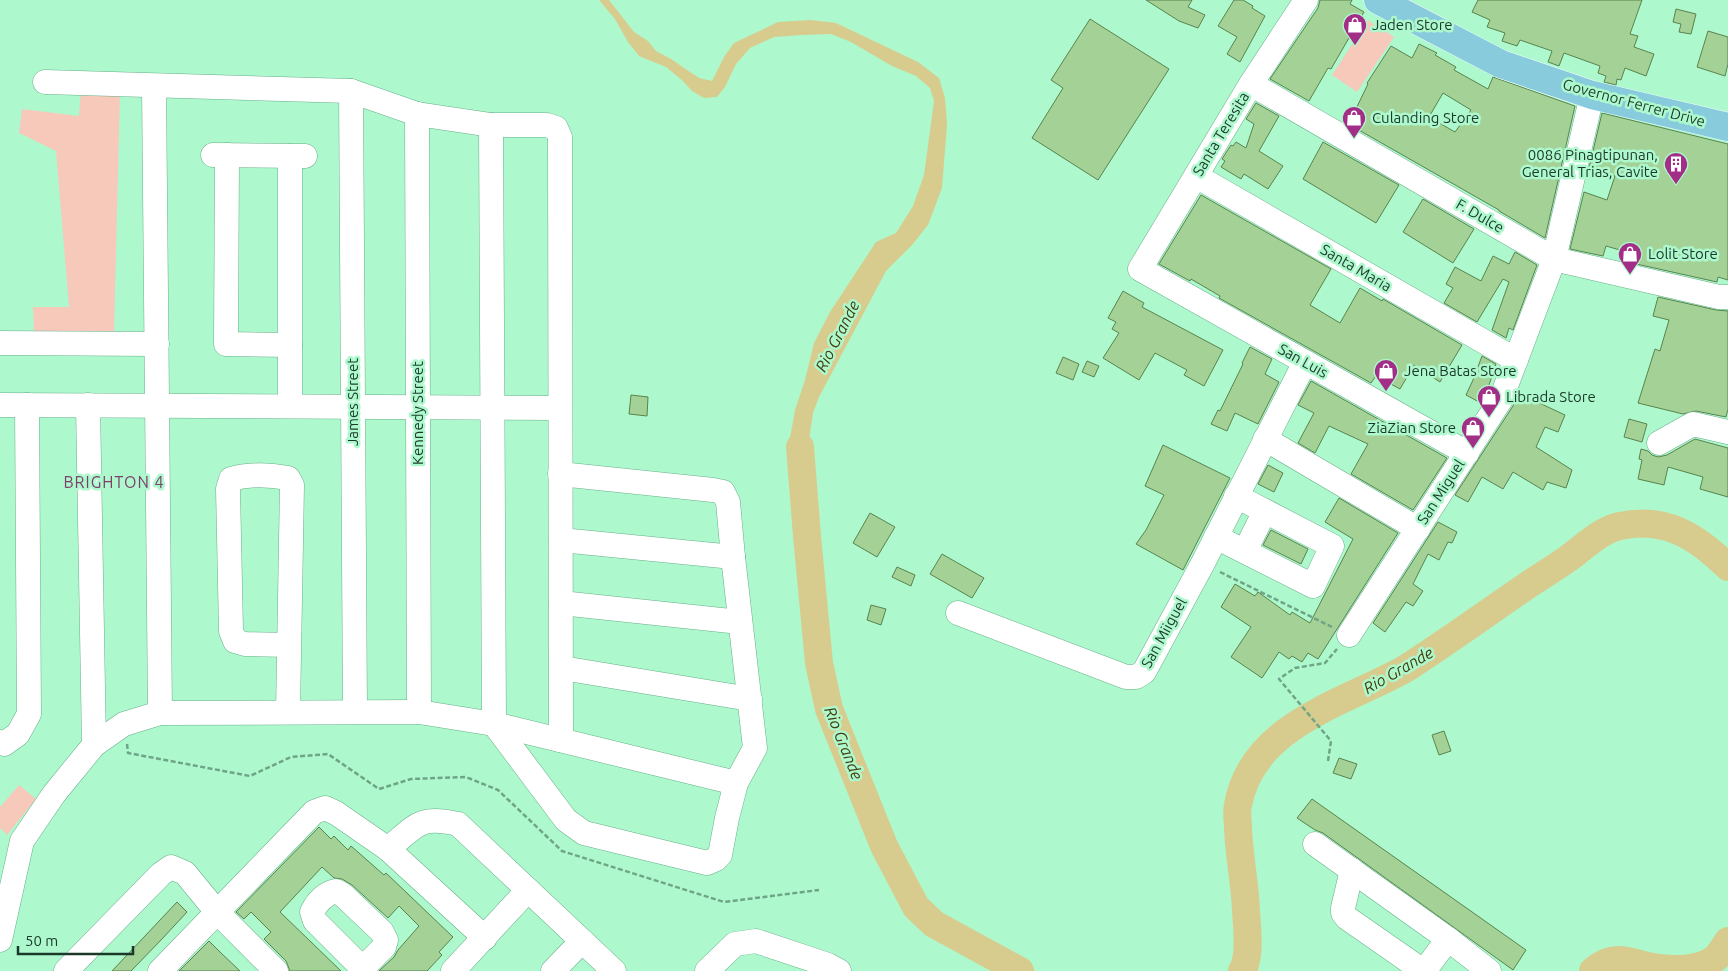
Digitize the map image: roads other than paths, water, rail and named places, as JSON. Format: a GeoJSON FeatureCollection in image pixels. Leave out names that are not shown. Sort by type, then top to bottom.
{"type":"FeatureCollection","features":[{"type":"Feature","properties":{"kind":"main road","name":"Governor Ferrer Drive"},"geometry":{"type":"LineString","coordinates":[[1378,0],[1501,64],[1592,95],[1728,127]]}},
{"type":"Feature","properties":{"kind":"street","name":"Santa Teresita"},"geometry":{"type":"LineString","coordinates":[[1140,269],[1251,84],[1306,0]]}},
{"type":"Feature","properties":{"kind":"street"},"geometry":{"type":"LineString","coordinates":[[45,82],[351,91],[417,114],[492,125],[547,125],[556,128],[560,137],[561,740]]}},
{"type":"Feature","properties":{"kind":"street","name":"F. Dulce"},"geometry":{"type":"LineString","coordinates":[[1251,84],[1554,259],[1719,297],[1728,297]]}},
{"type":"Feature","properties":{"kind":"street"},"geometry":{"type":"LineString","coordinates":[[154,86],[160,712]]}},
{"type":"Feature","properties":{"kind":"street","name":"James Street"},"geometry":{"type":"LineString","coordinates":[[351,91],[355,712]]}},
{"type":"Feature","properties":{"kind":"street","name":"San Miguel"},"geometry":{"type":"LineString","coordinates":[[1349,635],[1500,399],[1554,259],[1592,95]]}},
{"type":"Feature","properties":{"kind":"street","name":"Kennedy Street"},"geometry":{"type":"LineString","coordinates":[[417,114],[419,712]]}},
{"type":"Feature","properties":{"kind":"street"},"geometry":{"type":"LineString","coordinates":[[492,125],[494,724],[566,820],[584,833],[707,863],[716,860],[720,854],[736,783],[755,748],[732,557],[728,502],[723,492],[560,474]]}},
{"type":"Feature","properties":{"kind":"street"},"geometry":{"type":"LineString","coordinates":[[290,345],[226,344],[220,155],[297,156],[290,345],[290,406]]}},
{"type":"Feature","properties":{"kind":"street","name":"Santa Maria"},"geometry":{"type":"LineString","coordinates":[[1196,176],[1516,360]]}},
{"type":"Feature","properties":{"kind":"street","name":"San Luis"},"geometry":{"type":"LineString","coordinates":[[1140,269],[1467,453]]}},
{"type":"Feature","properties":{"kind":"street"},"geometry":{"type":"LineString","coordinates":[[0,343],[157,344]]}},
{"type":"Feature","properties":{"kind":"street"},"geometry":{"type":"LineString","coordinates":[[1236,496],[1332,546],[1313,586],[1216,537],[1236,496],[1305,362]]}},
{"type":"Feature","properties":{"kind":"street"},"geometry":{"type":"LineString","coordinates":[[0,405],[560,408]]}},
{"type":"Feature","properties":{"kind":"street"},"geometry":{"type":"LineString","coordinates":[[0,742],[4,744],[18,734],[29,714],[27,405]]}},
{"type":"Feature","properties":{"kind":"street"},"geometry":{"type":"LineString","coordinates":[[88,405],[94,745]]}},
{"type":"Feature","properties":{"kind":"street"},"geometry":{"type":"LineString","coordinates":[[1659,443],[1693,424],[1728,432]]}},
{"type":"Feature","properties":{"kind":"street"},"geometry":{"type":"LineString","coordinates":[[1265,439],[1418,528]]}},
{"type":"Feature","properties":{"kind":"street"},"geometry":{"type":"LineString","coordinates":[[288,712],[292,486],[288,478],[240,476],[231,480],[228,489],[231,631],[234,641],[245,644],[289,645]]}},
{"type":"Feature","properties":{"kind":"street"},"geometry":{"type":"LineString","coordinates":[[1244,551],[1265,511]]}},
{"type":"Feature","properties":{"kind":"street","name":"San Miiguel"},"geometry":{"type":"LineString","coordinates":[[958,613],[1126,677],[1136,677],[1144,672],[1216,537]]}},
{"type":"Feature","properties":{"kind":"street"},"geometry":{"type":"LineString","coordinates":[[561,540],[732,557]]}},
{"type":"Feature","properties":{"kind":"street"},"geometry":{"type":"LineString","coordinates":[[561,602],[740,622]]}},
{"type":"Feature","properties":{"kind":"street"},"geometry":{"type":"LineString","coordinates":[[562,668],[750,698]]}},
{"type":"Feature","properties":{"kind":"street"},"geometry":{"type":"LineString","coordinates":[[0,940],[22,841],[54,794],[94,745],[124,724],[160,712],[419,712],[494,724],[736,783]]}},
{"type":"Feature","properties":{"kind":"street"},"geometry":{"type":"LineString","coordinates":[[160,971],[314,812],[325,808],[336,813],[388,849],[485,938]]}},
{"type":"Feature","properties":{"kind":"street"},"geometry":{"type":"LineString","coordinates":[[388,849],[420,822],[441,820],[458,824],[614,971]]}},
{"type":"Feature","properties":{"kind":"street"},"geometry":{"type":"LineString","coordinates":[[1315,844],[1448,939],[1489,971]]}},
{"type":"Feature","properties":{"kind":"street"},"geometry":{"type":"LineString","coordinates":[[66,971],[161,874],[171,868],[185,873],[217,912],[276,971]]}},
{"type":"Feature","properties":{"kind":"street"},"geometry":{"type":"LineString","coordinates":[[1352,870],[1343,908],[1343,913],[1347,918],[1416,966],[1422,968],[1428,966],[1448,939]]}},
{"type":"Feature","properties":{"kind":"street"},"geometry":{"type":"LineString","coordinates":[[453,971],[528,890]]}},
{"type":"Feature","properties":{"kind":"street"},"geometry":{"type":"LineString","coordinates":[[553,971],[582,941]]}},
{"type":"Feature","properties":{"kind":"street"},"geometry":{"type":"LineString","coordinates":[[707,971],[735,944],[756,941],[829,969]]}},
{"type":"Feature","properties":{"kind":"water"},"geometry":{"type":"Polygon","coordinates":[[[599,0],[609,0],[634,32],[648,41],[656,51],[699,78],[712,81],[724,57],[734,43],[778,22],[811,20],[836,23],[918,62],[939,78],[945,98],[947,125],[942,188],[928,225],[912,245],[886,271],[819,397],[813,413],[808,447],[812,485],[792,484],[790,438],[795,410],[814,343],[830,312],[876,242],[896,233],[913,206],[924,175],[934,101],[930,88],[916,76],[892,66],[851,42],[831,34],[802,35],[774,37],[750,48],[736,64],[725,87],[717,97],[704,98],[692,91],[666,67],[639,56],[628,42],[615,19],[599,0]]]}},
{"type":"Feature","properties":{"kind":"waterway","name":"Rio Grande"},"geometry":{"type":"LineString","coordinates":[[800,447],[819,663],[829,709],[884,846],[916,907],[934,924],[1020,971]]}},
{"type":"Feature","properties":{"kind":"waterway","name":"Rio Grande"},"geometry":{"type":"LineString","coordinates":[[1242,971],[1247,958],[1248,934],[1237,808],[1247,778],[1261,755],[1281,736],[1329,706],[1405,669],[1566,560],[1605,531],[1620,526],[1637,524],[1652,524],[1666,527],[1692,538],[1728,567]]}},
{"type":"Feature","properties":{"kind":"waterway"},"geometry":{"type":"LineString","coordinates":[[1593,971],[1606,962],[1613,960],[1626,960],[1665,969],[1694,967],[1710,962],[1717,957],[1728,941]]}},
{"type":"Feature","properties":{"kind":"place","name":"Jaden Store"},"geometry":{"type":"Point","coordinates":[1355,46]}},
{"type":"Feature","properties":{"kind":"place","name":"Culanding Store"},"geometry":{"type":"Point","coordinates":[1354,139]}},
{"type":"Feature","properties":{"kind":"place","name":"0086 Pinagtipunan, General Trias, Cavite"},"geometry":{"type":"Point","coordinates":[1676,185]}},
{"type":"Feature","properties":{"kind":"place","name":"Lolit Store"},"geometry":{"type":"Point","coordinates":[1630,275]}},
{"type":"Feature","properties":{"kind":"place","name":"Jena Batas Store"},"geometry":{"type":"Point","coordinates":[1386,392]}},
{"type":"Feature","properties":{"kind":"place","name":"Librada Store"},"geometry":{"type":"Point","coordinates":[1489,418]}},
{"type":"Feature","properties":{"kind":"place","name":"ZiaZian Store"},"geometry":{"type":"Point","coordinates":[1473,449]}},
{"type":"Feature","properties":{"kind":"district","name":"BRIGHTON 4"},"geometry":{"type":"Point","coordinates":[114,482]}}]}
